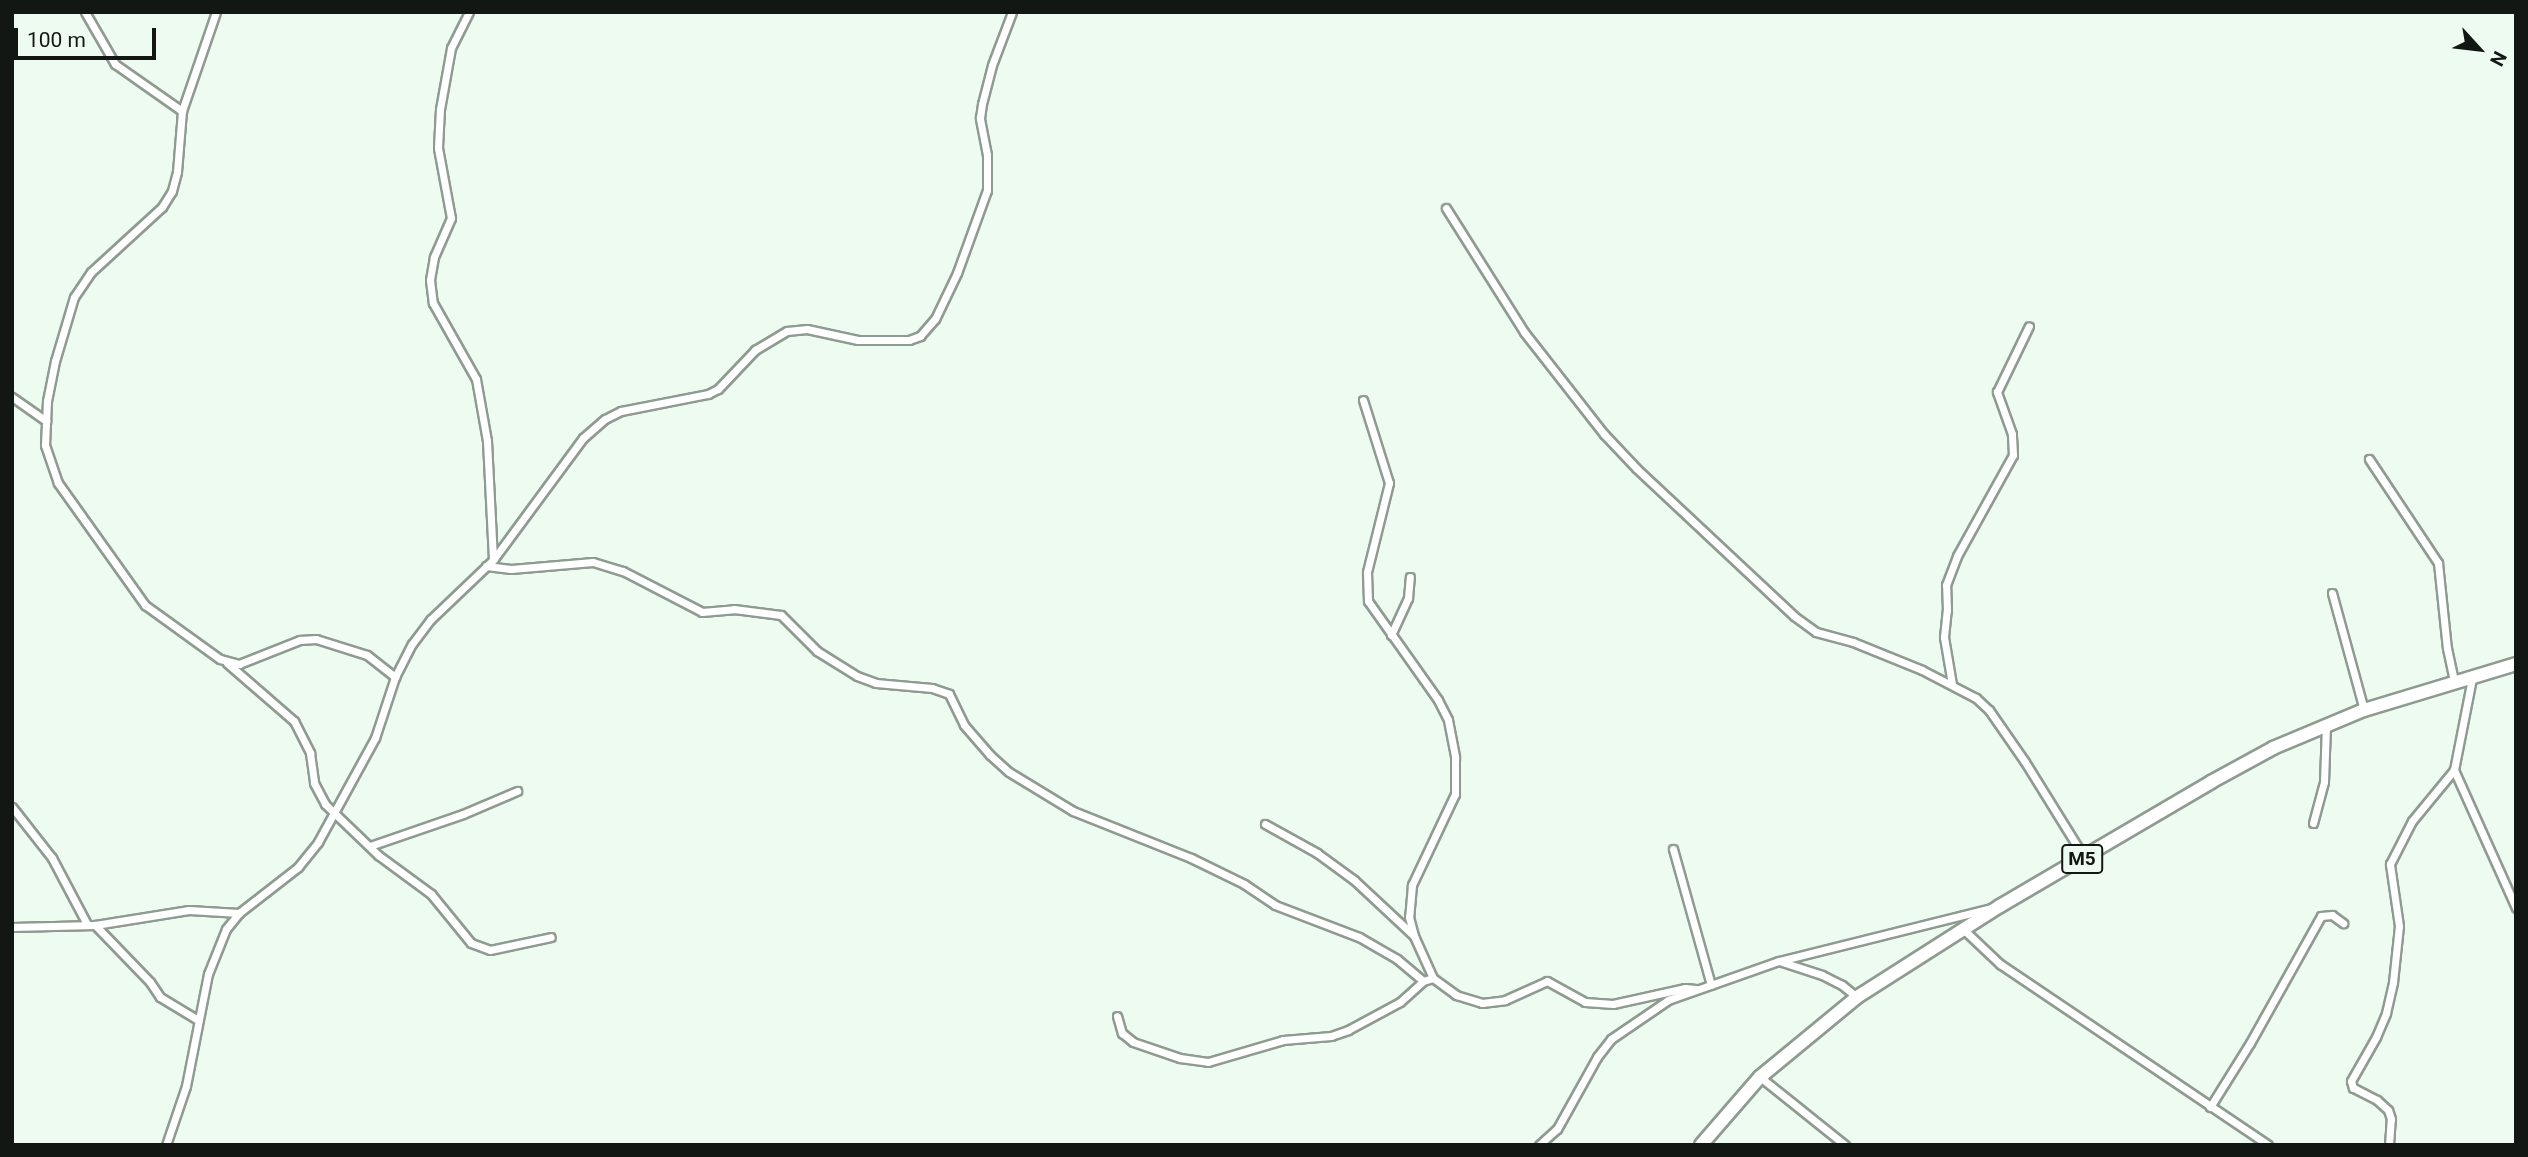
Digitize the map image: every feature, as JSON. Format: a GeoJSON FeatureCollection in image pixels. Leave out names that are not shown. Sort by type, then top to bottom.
{"type":"FeatureCollection","features":[{"type":"Feature","properties":{"kind":"highway","name":"M5"},"geometry":{"type":"LineString","coordinates":[[1701,1145],[1760,1077],[1857,997],[2000,906],[2211,782],[2326,725],[2364,710],[2516,664]]}},
{"type":"Feature","properties":{"kind":"street"},"geometry":{"type":"LineString","coordinates":[[85,12],[115,65],[182,111]]}},
{"type":"Feature","properties":{"kind":"street"},"geometry":{"type":"LineString","coordinates":[[216,12],[182,111],[177,172],[172,191],[162,207],[91,272],[74,297],[55,361],[46,421],[45,445],[58,484],[120,573],[154,612],[227,662],[294,721],[310,753],[314,783],[325,804],[401,874],[431,894],[471,943],[490,950],[551,937]]}},
{"type":"Feature","properties":{"kind":"street"},"geometry":{"type":"LineString","coordinates":[[469,12],[451,48],[440,109],[438,148],[451,218],[434,257],[430,280],[433,303],[476,379],[487,441],[493,559]]}},
{"type":"Feature","properties":{"kind":"street"},"geometry":{"type":"LineString","coordinates":[[166,1145],[187,1086],[198,1020],[215,951],[239,914],[299,867],[335,814],[375,738],[395,677],[412,644],[431,619],[493,559],[583,438],[605,419],[643,405],[680,401],[718,389],[755,350],[787,331],[807,329],[840,338],[880,341],[920,336],[947,298],[987,190],[987,155],[980,118],[982,104],[998,47],[1013,12]]}},
{"type":"Feature","properties":{"kind":"street"},"geometry":{"type":"LineString","coordinates":[[1446,208],[1524,331],[1604,435],[1636,468],[1794,616],[1816,632],[1853,642],[1952,684],[1976,698],[1989,710],[2084,858]]}},
{"type":"Feature","properties":{"kind":"street"},"geometry":{"type":"LineString","coordinates":[[1952,684],[1944,637],[1946,585],[1957,556],[2013,455],[2012,433],[1997,391],[2029,326]]}},
{"type":"Feature","properties":{"kind":"street"},"geometry":{"type":"LineString","coordinates":[[12,397],[46,421]]}},
{"type":"Feature","properties":{"kind":"street"},"geometry":{"type":"LineString","coordinates":[[1363,400],[1389,483],[1366,586],[1368,601],[1438,700],[1448,720],[1455,757],[1455,794],[1412,885],[1409,917],[1414,936],[1433,978],[1456,995],[1482,1003],[1505,1000],[1547,981],[1586,1002],[1613,1004],[1685,988],[1696,989]]}},
{"type":"Feature","properties":{"kind":"street"},"geometry":{"type":"LineString","coordinates":[[2369,458],[2438,563],[2447,648],[2454,682]]}},
{"type":"Feature","properties":{"kind":"street"},"geometry":{"type":"LineString","coordinates":[[486,566],[511,569],[593,562],[623,571],[702,612],[734,608],[781,615],[817,651],[857,676],[876,683],[932,688],[949,694],[964,725],[990,755],[1009,772],[1073,811],[1191,858],[1244,884],[1275,905],[1359,937],[1396,959],[1423,981]]}},
{"type":"Feature","properties":{"kind":"street"},"geometry":{"type":"LineString","coordinates":[[1391,635],[1408,598],[1410,577]]}},
{"type":"Feature","properties":{"kind":"street"},"geometry":{"type":"LineString","coordinates":[[2332,593],[2364,710]]}},
{"type":"Feature","properties":{"kind":"street"},"geometry":{"type":"LineString","coordinates":[[227,662],[239,664],[300,640],[316,639],[367,655],[395,677]]}},
{"type":"Feature","properties":{"kind":"street"},"geometry":{"type":"LineString","coordinates":[[2389,1145],[2391,1119],[2388,1110],[2377,1100],[2353,1088],[2351,1081],[2386,1013],[2392,982],[2399,926],[2390,864],[2412,821],[2455,770],[2472,677]]}},
{"type":"Feature","properties":{"kind":"street"},"geometry":{"type":"LineString","coordinates":[[2314,823],[2325,782],[2326,725]]}},
{"type":"Feature","properties":{"kind":"street"},"geometry":{"type":"LineString","coordinates":[[2455,770],[2516,908]]}},
{"type":"Feature","properties":{"kind":"street"},"geometry":{"type":"LineString","coordinates":[[370,846],[463,814],[517,791]]}},
{"type":"Feature","properties":{"kind":"street"},"geometry":{"type":"LineString","coordinates":[[12,807],[52,858],[91,925],[150,982],[160,997],[198,1020]]}},
{"type":"Feature","properties":{"kind":"street"},"geometry":{"type":"LineString","coordinates":[[1265,824],[1330,862],[1414,936]]}},
{"type":"Feature","properties":{"kind":"street"},"geometry":{"type":"LineString","coordinates":[[1674,849],[1711,985]]}},
{"type":"Feature","properties":{"kind":"street"},"geometry":{"type":"LineString","coordinates":[[1539,1145],[1557,1129],[1597,1057],[1611,1039],[1668,1000],[1779,961],[2000,906]]}},
{"type":"Feature","properties":{"kind":"street"},"geometry":{"type":"LineString","coordinates":[[12,927],[91,925],[189,910],[239,914]]}},
{"type":"Feature","properties":{"kind":"street"},"geometry":{"type":"LineString","coordinates":[[2210,1107],[2250,1044],[2321,916],[2332,915],[2343,923]]}},
{"type":"Feature","properties":{"kind":"street"},"geometry":{"type":"LineString","coordinates":[[1963,929],[2000,964],[2268,1145]]}},
{"type":"Feature","properties":{"kind":"street"},"geometry":{"type":"LineString","coordinates":[[1779,961],[1822,975],[1842,985],[1857,997]]}},
{"type":"Feature","properties":{"kind":"street"},"geometry":{"type":"LineString","coordinates":[[1117,1016],[1122,1033],[1133,1042],[1180,1058],[1208,1062],[1283,1040],[1331,1036],[1348,1030],[1400,1002],[1423,981],[1433,978]]}},
{"type":"Feature","properties":{"kind":"street"},"geometry":{"type":"LineString","coordinates":[[1760,1077],[1845,1145]]}}]}
